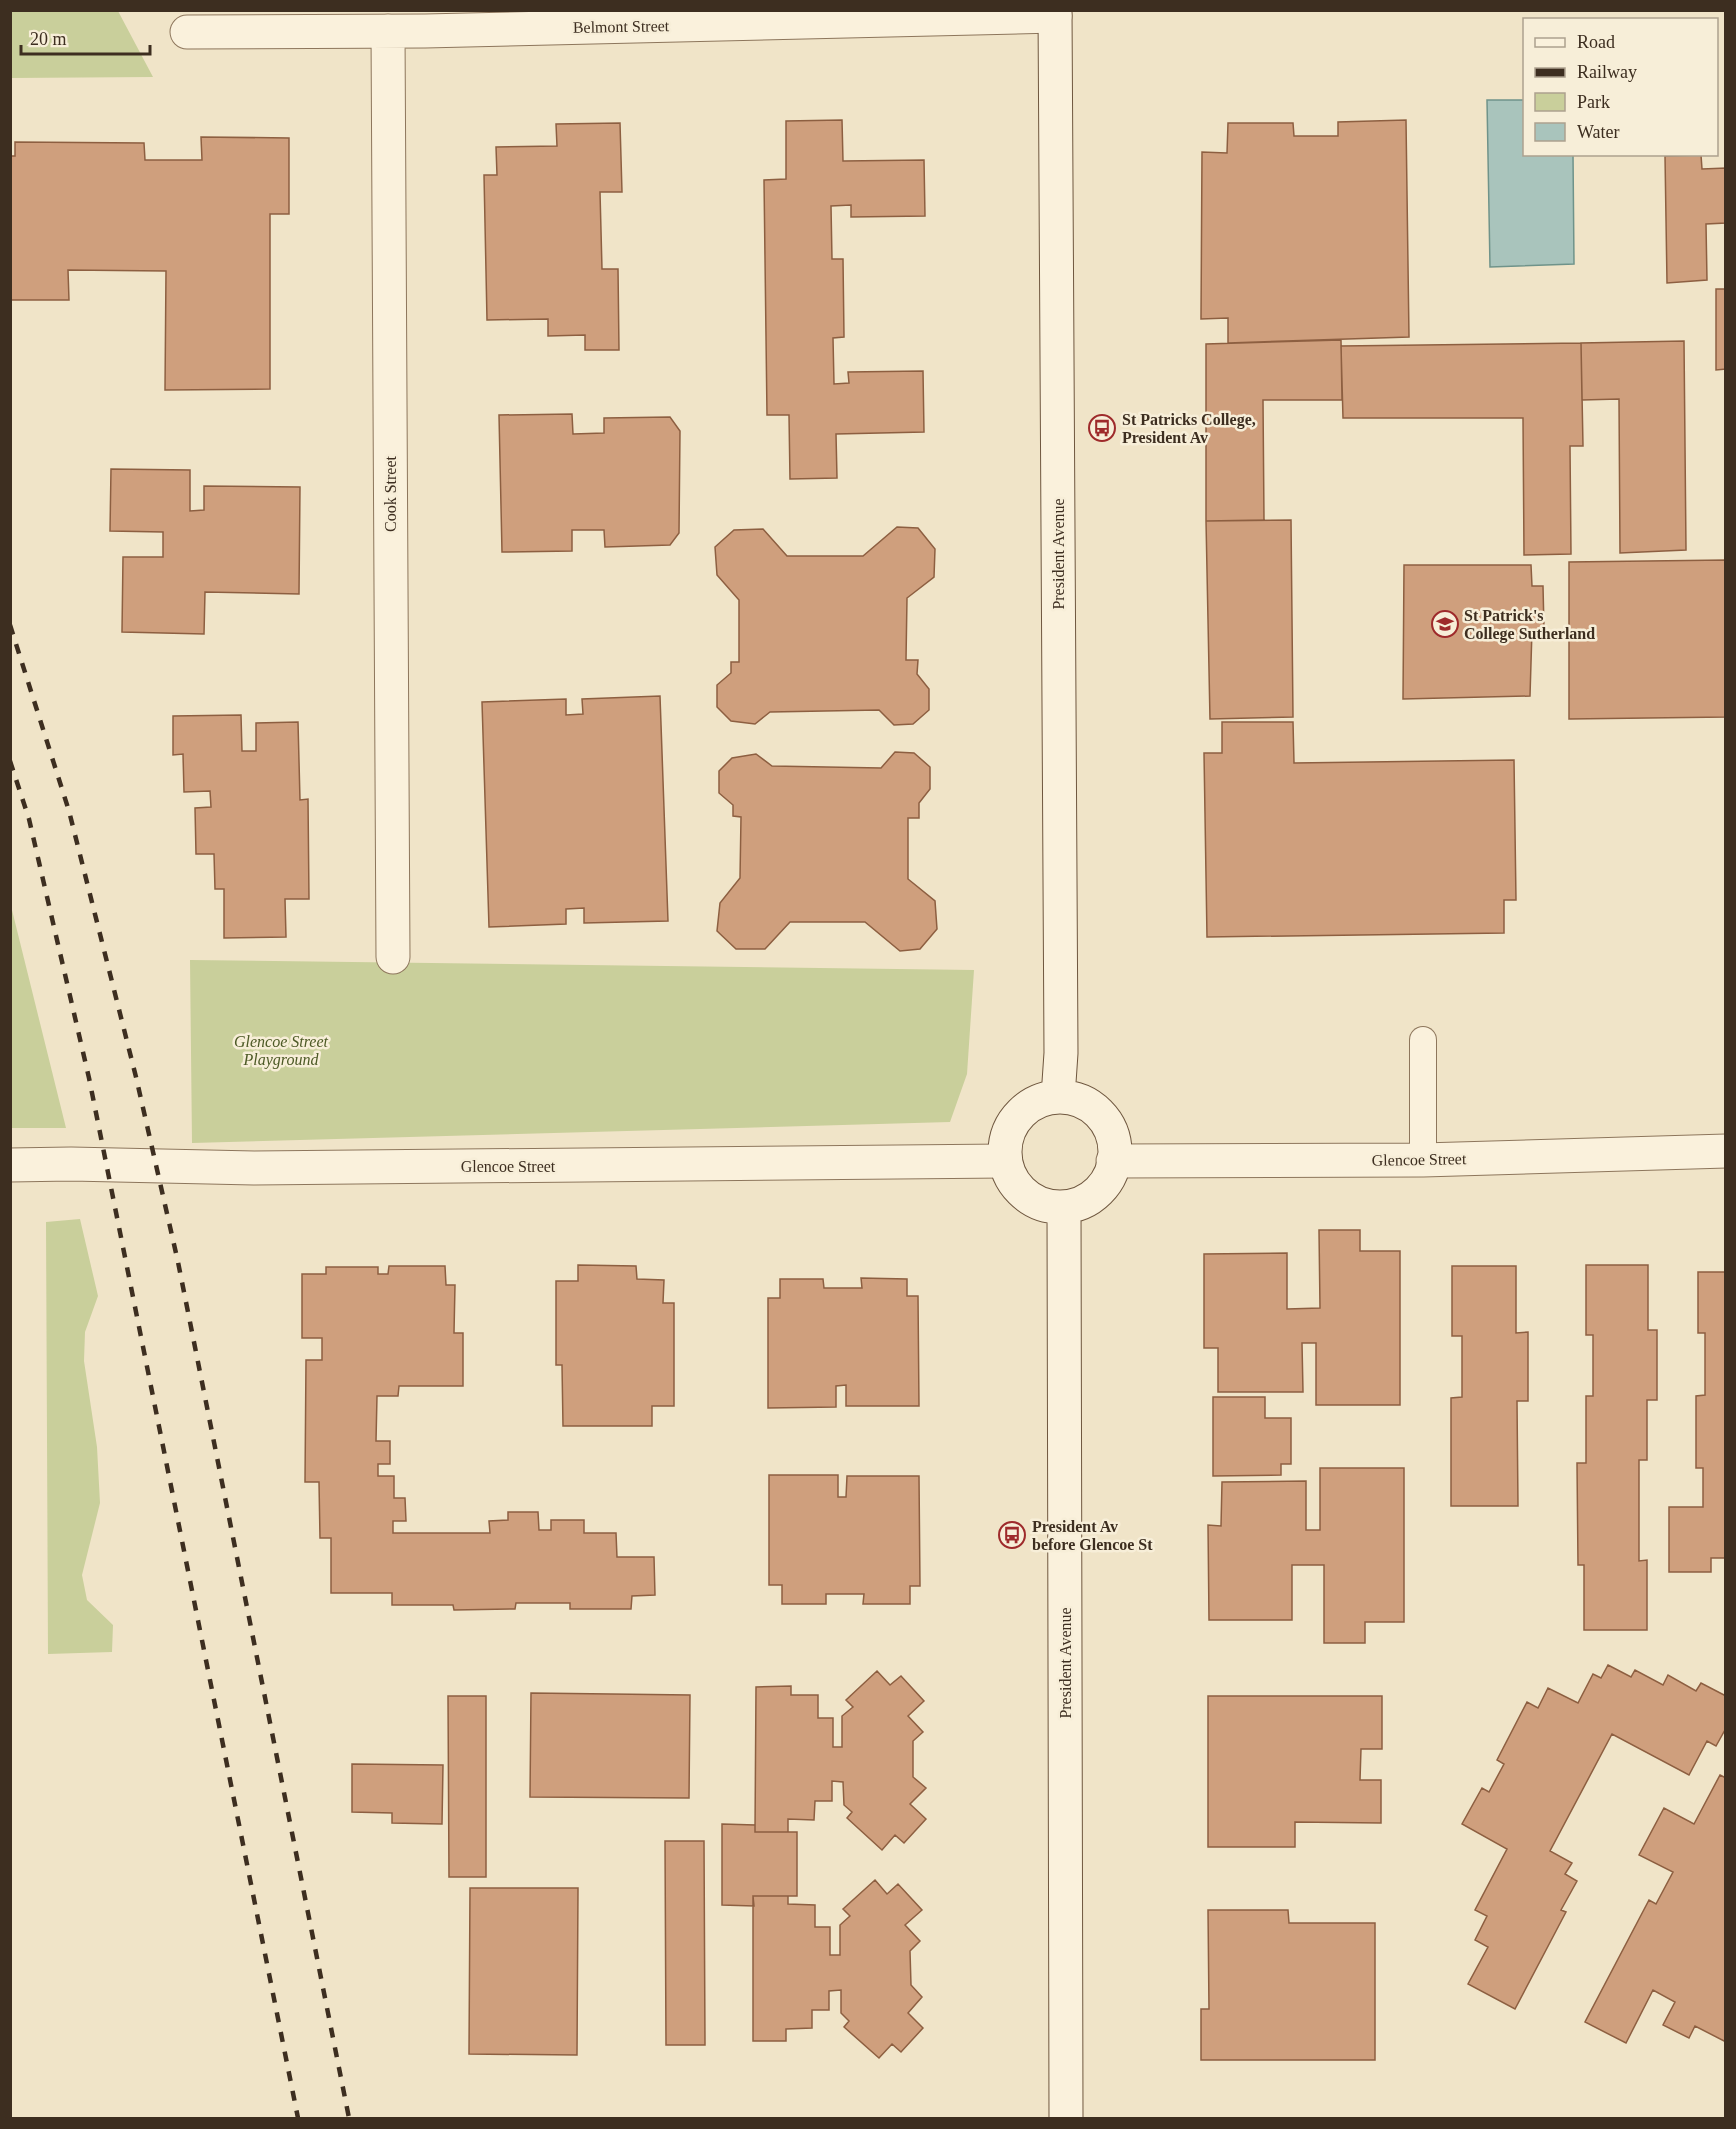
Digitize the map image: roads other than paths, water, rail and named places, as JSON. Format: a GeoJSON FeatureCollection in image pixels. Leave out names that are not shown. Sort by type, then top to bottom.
{"type":"FeatureCollection","features":[{"type":"Feature","properties":{"kind":"street","name":"Belmont Street"},"geometry":{"type":"LineString","coordinates":[[187,32],[388,31],[1055,13]]}},
{"type":"Feature","properties":{"kind":"street","name":"President Avenue"},"geometry":{"type":"LineString","coordinates":[[1055,13],[1061,1029],[1058,1097]]}},
{"type":"Feature","properties":{"kind":"street","name":"Cook Street"},"geometry":{"type":"LineString","coordinates":[[388,31],[393,957]]}},
{"type":"Feature","properties":{"kind":"street"},"geometry":{"type":"LineString","coordinates":[[1058,1097],[1076,1100],[1093,1108],[1105,1122],[1113,1139],[1113,1161],[1110,1174],[1101,1189],[1087,1200],[1071,1207],[1053,1207],[1038,1203],[1024,1194],[1013,1182],[1005,1161],[1004,1153],[1016,1118],[1028,1107],[1042,1100],[1058,1097]]}},
{"type":"Feature","properties":{"kind":"street","name":"Glencoe Street"},"geometry":{"type":"LineString","coordinates":[[1113,1161],[1423,1160],[1725,1151]]}},
{"type":"Feature","properties":{"kind":"street","name":"Glencoe Street"},"geometry":{"type":"LineString","coordinates":[[10,1165],[254,1168],[1005,1161]]}},
{"type":"Feature","properties":{"kind":"street","name":"President Avenue"},"geometry":{"type":"LineString","coordinates":[[1064,1207],[1066,2118]]}},
{"type":"Feature","properties":{"kind":"lane"},"geometry":{"type":"LineString","coordinates":[[1423,1040],[1423,1160]]}},
{"type":"Feature","properties":{"kind":"water"},"geometry":{"type":"Polygon","coordinates":[[[1487,100],[1523,100],[1523,156],[1573,156],[1574,264],[1490,267],[1487,100]]]}},
{"type":"Feature","properties":{"kind":"railway"},"geometry":{"type":"LineString","coordinates":[[10,625],[69,811],[136,1077],[178,1262],[349,2118]]}},
{"type":"Feature","properties":{"kind":"railway"},"geometry":{"type":"LineString","coordinates":[[10,761],[29,819],[89,1078],[298,2118]]}},
{"type":"Feature","properties":{"kind":"place","name":"St Patricks College, President Av"},"geometry":{"type":"Point","coordinates":[1102,428]}},
{"type":"Feature","properties":{"kind":"place","name":"St Patrick's College Sutherland"},"geometry":{"type":"Point","coordinates":[1445,624]}},
{"type":"Feature","properties":{"kind":"place","name":"President Av before Glencoe St"},"geometry":{"type":"Point","coordinates":[1012,1535]}},
{"type":"Feature","properties":{"kind":"park label","name":"Glencoe Street Playground"},"geometry":{"type":"Point","coordinates":[281,1050]}}]}
